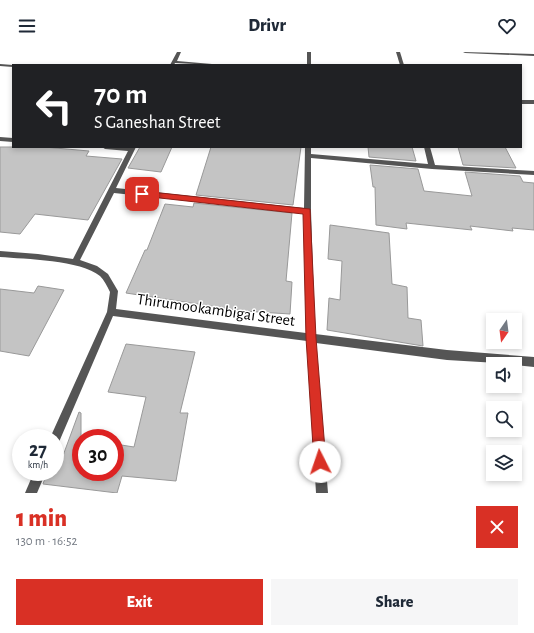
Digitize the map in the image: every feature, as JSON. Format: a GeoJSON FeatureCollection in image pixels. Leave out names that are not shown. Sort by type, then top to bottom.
{"type":"FeatureCollection","features":[{"type":"Feature","properties":{"kind":"street"},"geometry":{"type":"LineString","coordinates":[[179,52],[173,63],[192,64]]}},
{"type":"Feature","properties":{"kind":"street"},"geometry":{"type":"LineString","coordinates":[[309,52],[309,64]]}},
{"type":"Feature","properties":{"kind":"street"},"geometry":{"type":"LineString","coordinates":[[398,52],[402,64]]}},
{"type":"Feature","properties":{"kind":"street"},"geometry":{"type":"LineString","coordinates":[[465,52],[534,55]]}},
{"type":"Feature","properties":{"kind":"street"},"geometry":{"type":"LineString","coordinates":[[0,65],[12,66]]}},
{"type":"Feature","properties":{"kind":"street"},"geometry":{"type":"LineString","coordinates":[[522,102],[534,102]]}},
{"type":"Feature","properties":{"kind":"street"},"geometry":{"type":"LineString","coordinates":[[0,139],[12,140]]}},
{"type":"Feature","properties":{"kind":"street"},"geometry":{"type":"LineString","coordinates":[[75,263],[132,148]]}},
{"type":"Feature","properties":{"kind":"street"},"geometry":{"type":"LineString","coordinates":[[427,148],[432,167]]}},
{"type":"Feature","properties":{"kind":"street"},"geometry":{"type":"LineString","coordinates":[[322,493],[311,338],[307,211],[309,151],[432,167],[534,173]]}},
{"type":"Feature","properties":{"kind":"street"},"geometry":{"type":"LineString","coordinates":[[112,190],[307,211]]}},
{"type":"Feature","properties":{"kind":"street","name":"Thirumookambigai Street"},"geometry":{"type":"LineString","coordinates":[[0,254],[75,263],[87,266],[102,273],[114,291],[111,312],[447,355],[534,362]]}},
{"type":"Feature","properties":{"kind":"street"},"geometry":{"type":"LineString","coordinates":[[59,429],[111,312]]}},
{"type":"Feature","properties":{"kind":"street"},"geometry":{"type":"LineString","coordinates":[[31,493],[36,481]]}},
{"type":"Feature","properties":{"kind":"building"},"geometry":{"type":"Polygon","coordinates":[[[0,147],[55,148],[89,151],[86,156],[122,159],[88,220],[35,214],[20,234],[0,232],[0,147]]]}},
{"type":"Feature","properties":{"kind":"building"},"geometry":{"type":"Polygon","coordinates":[[[139,148],[172,148],[161,172],[128,168],[139,148]]]}},
{"type":"Feature","properties":{"kind":"building"},"geometry":{"type":"Polygon","coordinates":[[[211,148],[301,148],[293,205],[196,195],[211,148]]]}},
{"type":"Feature","properties":{"kind":"building"},"geometry":{"type":"Polygon","coordinates":[[[368,148],[412,148],[416,161],[369,157],[368,148]]]}},
{"type":"Feature","properties":{"kind":"building"},"geometry":{"type":"Polygon","coordinates":[[[458,148],[506,148],[516,168],[463,165],[458,148]]]}},
{"type":"Feature","properties":{"kind":"building"},"geometry":{"type":"Polygon","coordinates":[[[370,165],[418,169],[424,191],[472,196],[465,172],[520,176],[523,182],[534,183],[534,230],[512,228],[513,231],[470,226],[472,230],[406,223],[407,229],[376,225],[375,187],[373,187],[370,165]]]}},
{"type":"Feature","properties":{"kind":"building"},"geometry":{"type":"Polygon","coordinates":[[[194,203],[292,213],[286,281],[292,282],[290,314],[243,311],[126,293],[145,250],[147,250],[165,204],[193,207],[194,203]]]}},
{"type":"Feature","properties":{"kind":"building"},"geometry":{"type":"Polygon","coordinates":[[[330,225],[389,233],[392,284],[407,287],[408,318],[421,320],[423,346],[327,330],[329,298],[340,300],[342,261],[328,259],[330,225]]]}},
{"type":"Feature","properties":{"kind":"building"},"geometry":{"type":"Polygon","coordinates":[[[38,286],[64,290],[29,356],[0,351],[0,289],[34,293],[38,286]]]}},
{"type":"Feature","properties":{"kind":"building"},"geometry":{"type":"Polygon","coordinates":[[[126,344],[195,352],[180,413],[188,413],[176,481],[124,476],[124,445],[134,447],[146,397],[108,392],[126,344]]]}},
{"type":"Feature","properties":{"kind":"building"},"geometry":{"type":"Polygon","coordinates":[[[79,412],[81,413],[81,429],[73,429],[79,412]]]}},
{"type":"Feature","properties":{"kind":"building"},"geometry":{"type":"Polygon","coordinates":[[[72,431],[72,481],[121,481],[117,493],[43,484],[44,481],[64,481],[64,453],[72,431]]]}},
{"type":"Feature","properties":{"kind":"route"},"geometry":{"type":"LineString","coordinates":[[142,194],[307,211],[311,338],[320,462]]}}]}
